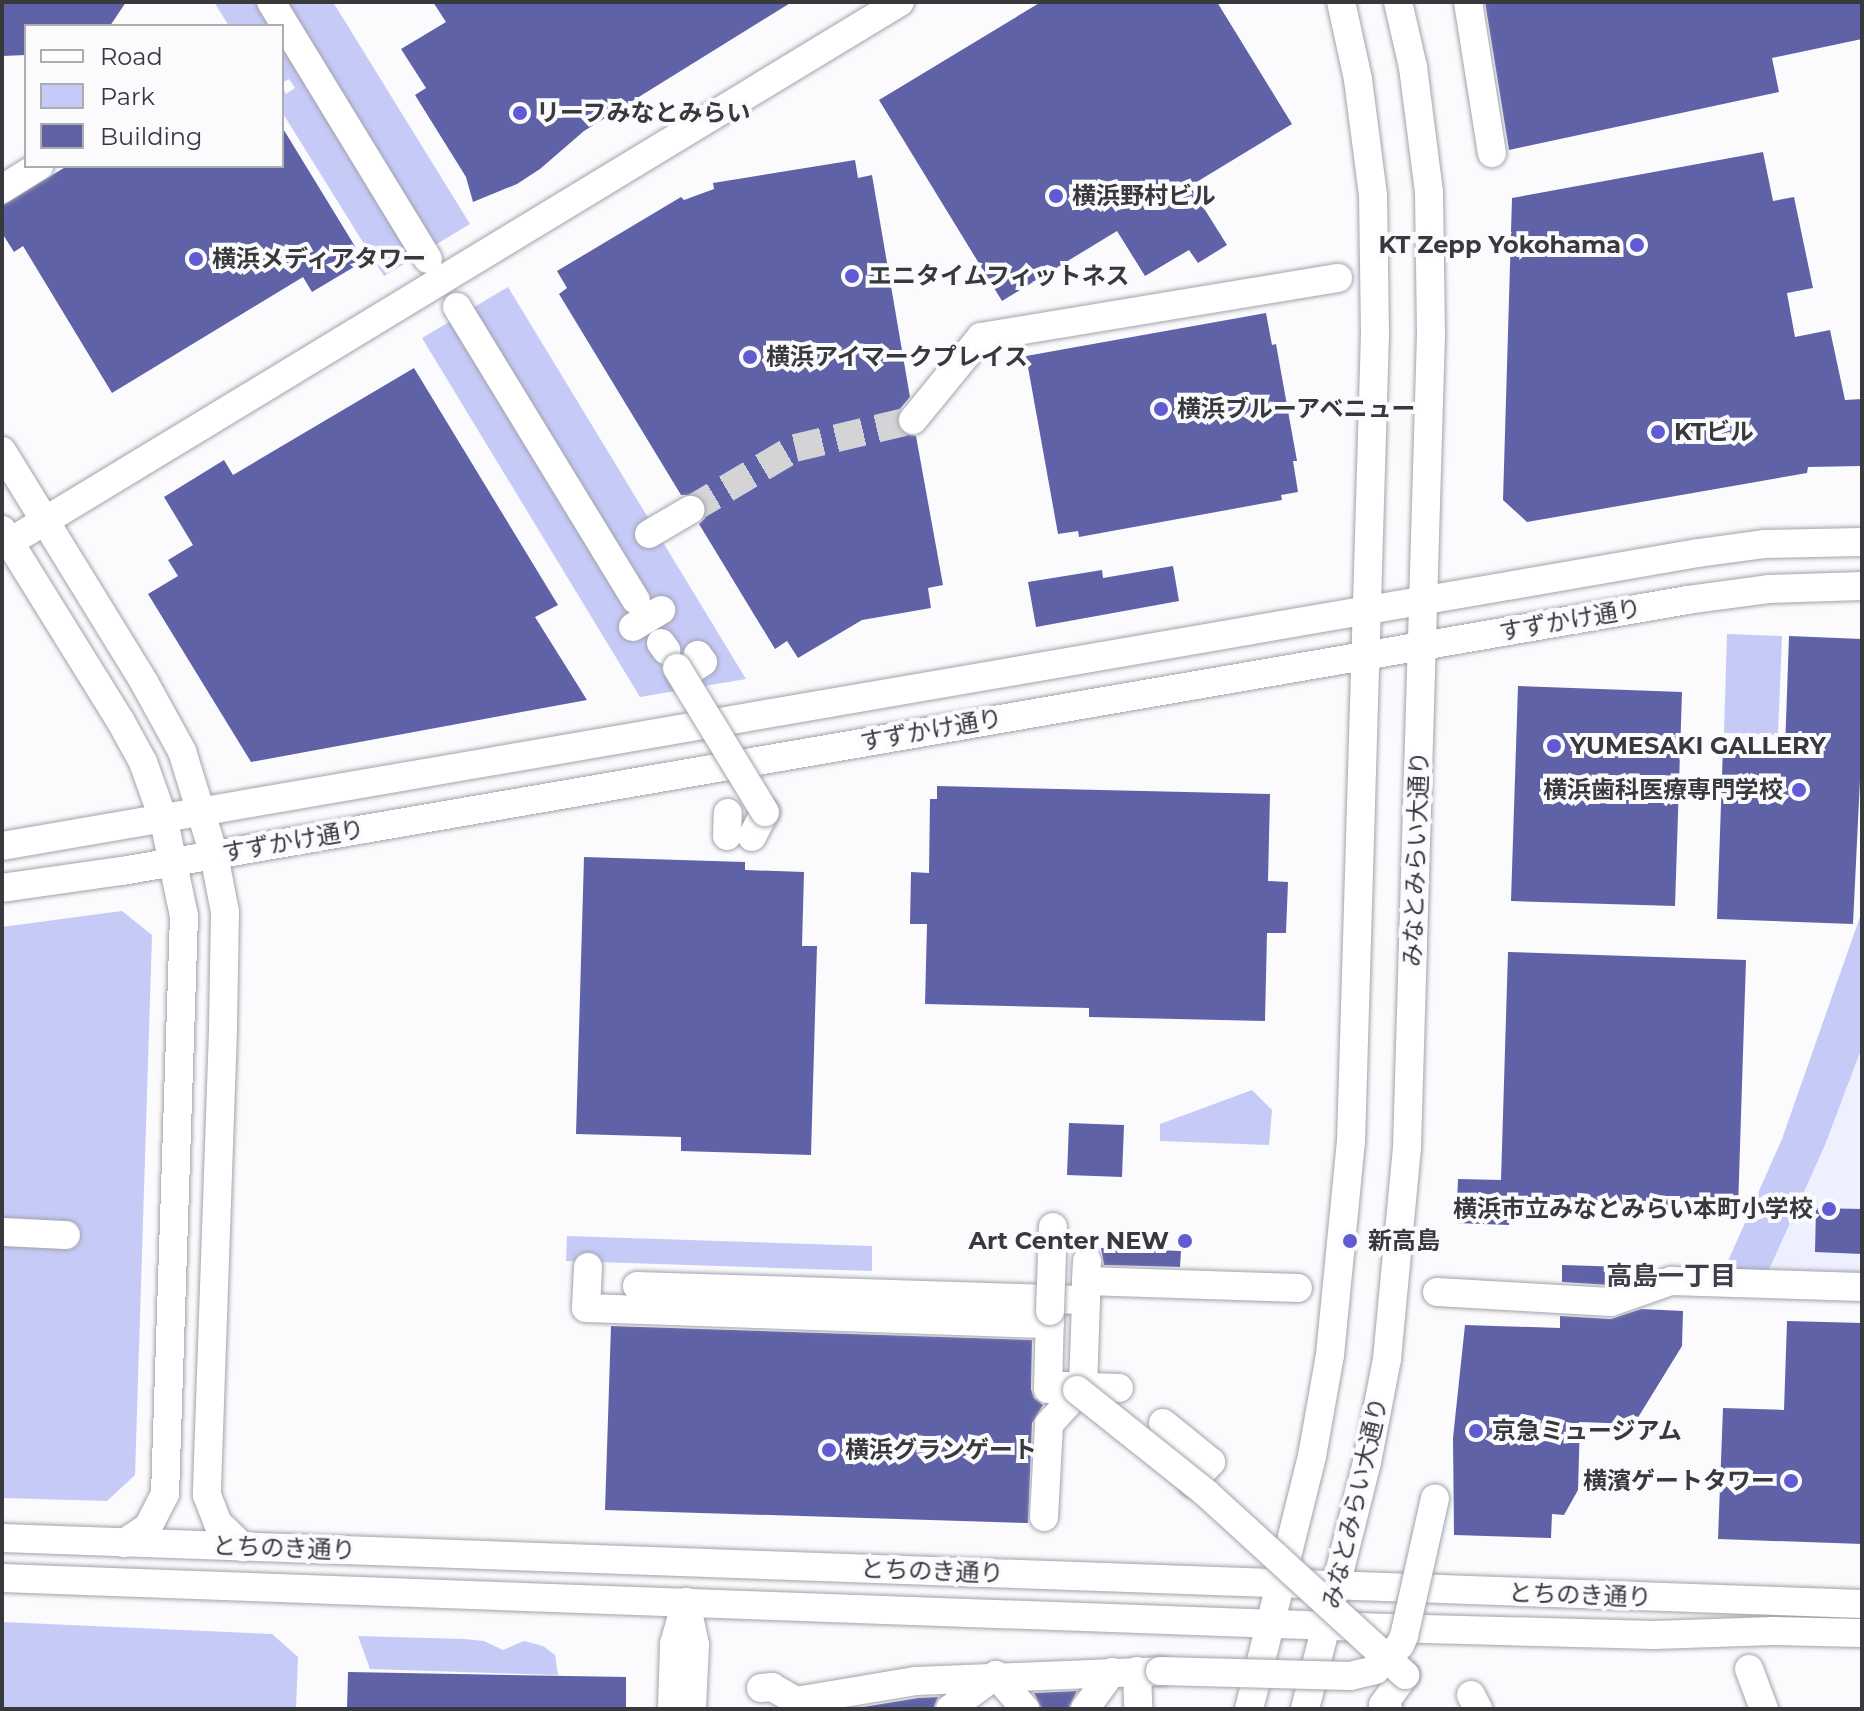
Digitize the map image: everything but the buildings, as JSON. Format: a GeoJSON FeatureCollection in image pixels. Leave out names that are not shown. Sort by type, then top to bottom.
{"type":"FeatureCollection","features":[{"type":"Feature","properties":{"kind":"street"},"geometry":{"type":"LineString","coordinates":[[271,2],[428,259]]}},
{"type":"Feature","properties":{"kind":"street"},"geometry":{"type":"LineString","coordinates":[[1249,1709],[1312,1456],[1339,1290],[1351,1142],[1375,335],[1373,195],[1358,79],[1341,2]]}},
{"type":"Feature","properties":{"kind":"street","name":"みなとみらい大通り"},"geometry":{"type":"LineString","coordinates":[[1305,1709],[1370,1447],[1396,1292],[1407,1147],[1431,335],[1429,192],[1413,67],[1398,2]]}},
{"type":"Feature","properties":{"kind":"street"},"geometry":{"type":"LineString","coordinates":[[124,1543],[148,1527],[165,1494],[184,916],[164,821],[143,762],[6,536],[45,521],[883,7]]}},
{"type":"Feature","properties":{"kind":"street"},"geometry":{"type":"LineString","coordinates":[[1476,15],[1492,153]]}},
{"type":"Feature","properties":{"kind":"street"},"geometry":{"type":"LineString","coordinates":[[2,189],[36,168]]}},
{"type":"Feature","properties":{"kind":"street"},"geometry":{"type":"LineString","coordinates":[[913,420],[981,337],[1338,278]]}},
{"type":"Feature","properties":{"kind":"street"},"geometry":{"type":"LineString","coordinates":[[457,307],[660,635],[743,824]]}},
{"type":"Feature","properties":{"kind":"street"},"geometry":{"type":"LineString","coordinates":[[2,451],[156,702],[182,751],[204,814],[214,855],[225,912],[207,1495],[218,1523],[243,1547]]}},
{"type":"Feature","properties":{"kind":"street"},"geometry":{"type":"LineString","coordinates":[[649,534],[690,510]]}},
{"type":"Feature","properties":{"kind":"street","name":"すずかけ通り"},"geometry":{"type":"LineString","coordinates":[[2,846],[164,821],[1698,553],[1765,544],[1862,542]]}},
{"type":"Feature","properties":{"kind":"street","name":"すずかけ通り"},"geometry":{"type":"LineString","coordinates":[[2,888],[174,862],[1704,597],[1768,589],[1862,586]]}},
{"type":"Feature","properties":{"kind":"street"},"geometry":{"type":"LineString","coordinates":[[1048,1388],[1053,1227]]}},
{"type":"Feature","properties":{"kind":"street"},"geometry":{"type":"LineString","coordinates":[[2,1232],[66,1235]]}},
{"type":"Feature","properties":{"kind":"street"},"geometry":{"type":"LineString","coordinates":[[590,1279],[586,1308],[1050,1318]]}},
{"type":"Feature","properties":{"kind":"street"},"geometry":{"type":"LineString","coordinates":[[637,1286],[1086,1281],[1298,1288]]}},
{"type":"Feature","properties":{"kind":"street"},"geometry":{"type":"LineString","coordinates":[[1044,1517],[1049,1424],[1083,1387],[1086,1281]]}},
{"type":"Feature","properties":{"kind":"street"},"geometry":{"type":"LineString","coordinates":[[1437,1292],[1611,1302],[1671,1281],[1862,1287]]}},
{"type":"Feature","properties":{"kind":"street"},"geometry":{"type":"LineString","coordinates":[[1048,1388],[1119,1388]]}},
{"type":"Feature","properties":{"kind":"street"},"geometry":{"type":"LineString","coordinates":[[1048,1388],[1077,1390],[1199,1488],[1396,1667]]}},
{"type":"Feature","properties":{"kind":"street"},"geometry":{"type":"LineString","coordinates":[[1163,1423],[1193,1441],[1211,1462],[1199,1488]]}},
{"type":"Feature","properties":{"kind":"street"},"geometry":{"type":"LineString","coordinates":[[1388,1709],[1383,1705],[1440,1510]]}},
{"type":"Feature","properties":{"kind":"street","name":"とちのき通り"},"geometry":{"type":"LineString","coordinates":[[2,1538],[1862,1604]]}},
{"type":"Feature","properties":{"kind":"street","name":"とちのき通り"},"geometry":{"type":"LineString","coordinates":[[2,1578],[1327,1626],[1654,1635],[1774,1631],[1862,1633]]}},
{"type":"Feature","properties":{"kind":"street"},"geometry":{"type":"LineString","coordinates":[[672,1709],[674,1644],[686,1602]]}},
{"type":"Feature","properties":{"kind":"street"},"geometry":{"type":"LineString","coordinates":[[686,1602],[695,1645],[692,1709]]}},
{"type":"Feature","properties":{"kind":"street"},"geometry":{"type":"LineString","coordinates":[[761,1688],[772,1687],[801,1705],[916,1681],[996,1675],[1140,1686],[1350,1676],[1396,1667]]}},
{"type":"Feature","properties":{"kind":"street"},"geometry":{"type":"LineString","coordinates":[[1749,1669],[1764,1709]]}},
{"type":"Feature","properties":{"kind":"street"},"geometry":{"type":"LineString","coordinates":[[916,1681],[948,1709],[996,1675]]}},
{"type":"Feature","properties":{"kind":"street"},"geometry":{"type":"LineString","coordinates":[[996,1675],[1025,1709]]}},
{"type":"Feature","properties":{"kind":"street"},"geometry":{"type":"LineString","coordinates":[[1085,1709],[1140,1686]]}},
{"type":"Feature","properties":{"kind":"shaded area","name":"横浜市立みなとみらい本町小学校"},"geometry":{"type":"Polygon","coordinates":[[[1862,1047],[1862,1276],[1768,1272],[1825,1145],[1862,1047]]]}},
{"type":"Feature","properties":{"kind":"green space"},"geometry":{"type":"Polygon","coordinates":[[[214,2],[333,2],[470,224],[384,276],[284,115],[284,90],[286,94],[295,88],[289,79],[284,82],[284,24],[228,24],[214,2]]]}},
{"type":"Feature","properties":{"kind":"green space"},"geometry":{"type":"Polygon","coordinates":[[[508,287],[746,679],[640,697],[422,338],[508,287]]]}},
{"type":"Feature","properties":{"kind":"green space"},"geometry":{"type":"Polygon","coordinates":[[[1727,634],[1782,636],[1778,735],[1724,733],[1727,634]]]}},
{"type":"Feature","properties":{"kind":"green space"},"geometry":{"type":"Polygon","coordinates":[[[122,911],[152,935],[135,1475],[107,1501],[2,1498],[2,927],[122,911]]]}},
{"type":"Feature","properties":{"kind":"green space"},"geometry":{"type":"Polygon","coordinates":[[[1862,911],[1862,1047],[1825,1145],[1768,1272],[1724,1270],[1782,1139],[1862,911]]]}},
{"type":"Feature","properties":{"kind":"green space"},"geometry":{"type":"Polygon","coordinates":[[[1252,1090],[1272,1110],[1269,1145],[1160,1141],[1160,1124],[1252,1090]]]}},
{"type":"Feature","properties":{"kind":"green space"},"geometry":{"type":"Polygon","coordinates":[[[567,1236],[872,1246],[872,1271],[566,1261],[567,1236]]]}},
{"type":"Feature","properties":{"kind":"green space"},"geometry":{"type":"Polygon","coordinates":[[[2,1622],[272,1634],[298,1657],[296,1709],[2,1709],[2,1622]]]}},
{"type":"Feature","properties":{"kind":"green space"},"geometry":{"type":"Polygon","coordinates":[[[358,1636],[464,1639],[484,1641],[503,1650],[524,1641],[543,1646],[555,1655],[558,1675],[370,1669],[358,1636]]]}},
{"type":"Feature","properties":{"kind":"tunnel"},"geometry":{"type":"LineString","coordinates":[[690,510],[795,448],[913,420]]}},
{"type":"Feature","properties":{"kind":"place","name":"リーフみなとみらい"},"geometry":{"type":"Point","coordinates":[520,113]}},
{"type":"Feature","properties":{"kind":"place","name":"横浜野村ビル"},"geometry":{"type":"Point","coordinates":[1056,196]}},
{"type":"Feature","properties":{"kind":"place","name":"KT Zepp Yokohama"},"geometry":{"type":"Point","coordinates":[1637,245]}},
{"type":"Feature","properties":{"kind":"place","name":"横浜メディアタワー"},"geometry":{"type":"Point","coordinates":[196,259]}},
{"type":"Feature","properties":{"kind":"place","name":"エニタイムフィットネス"},"geometry":{"type":"Point","coordinates":[852,276]}},
{"type":"Feature","properties":{"kind":"place","name":"横浜アイマークプレイス"},"geometry":{"type":"Point","coordinates":[750,357]}},
{"type":"Feature","properties":{"kind":"place","name":"横浜ブルーアベニュー"},"geometry":{"type":"Point","coordinates":[1161,409]}},
{"type":"Feature","properties":{"kind":"place","name":"KTビル"},"geometry":{"type":"Point","coordinates":[1658,432]}},
{"type":"Feature","properties":{"kind":"place","name":"YUMESAKI GALLERY"},"geometry":{"type":"Point","coordinates":[1554,746]}},
{"type":"Feature","properties":{"kind":"place","name":"横浜歯科医療専門学校"},"geometry":{"type":"Point","coordinates":[1799,790]}},
{"type":"Feature","properties":{"kind":"place","name":"横浜市立みなとみらい本町小学校"},"geometry":{"type":"Point","coordinates":[1829,1209]}},
{"type":"Feature","properties":{"kind":"place","name":"Art Center NEW"},"geometry":{"type":"Point","coordinates":[1185,1241]}},
{"type":"Feature","properties":{"kind":"place","name":"新高島"},"geometry":{"type":"Point","coordinates":[1350,1241]}},
{"type":"Feature","properties":{"kind":"place","name":"京急ミュージアム"},"geometry":{"type":"Point","coordinates":[1476,1431]}},
{"type":"Feature","properties":{"kind":"place","name":"横浜グランゲート"},"geometry":{"type":"Point","coordinates":[829,1450]}},
{"type":"Feature","properties":{"kind":"place","name":"横濱ゲートタワー"},"geometry":{"type":"Point","coordinates":[1791,1481]}},
{"type":"Feature","properties":{"kind":"district","name":"高島一丁目"},"geometry":{"type":"Point","coordinates":[1671,1277]}}]}
